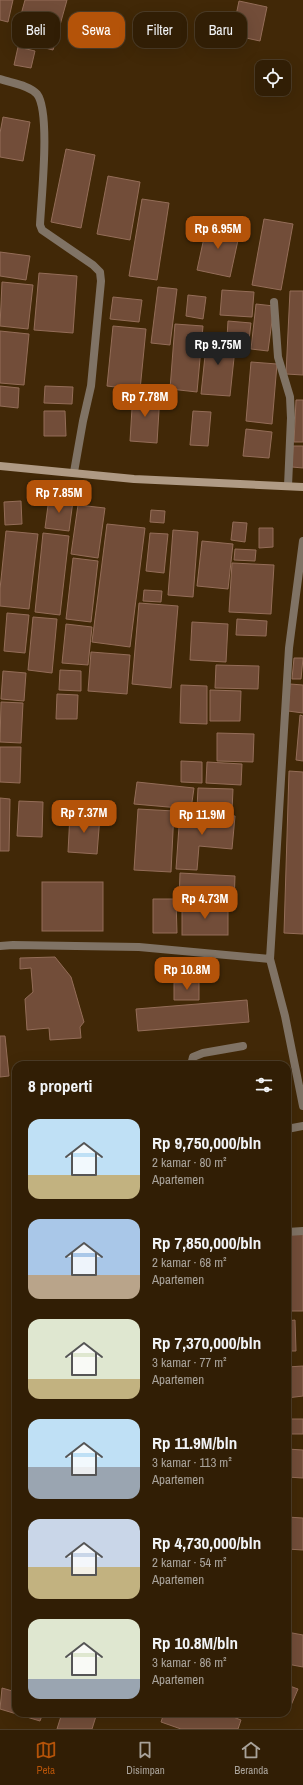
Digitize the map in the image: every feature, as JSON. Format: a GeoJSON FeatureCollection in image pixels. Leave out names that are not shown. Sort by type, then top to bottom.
{"type":"FeatureCollection","features":[{"type":"Feature","properties":{"kind":"main road"},"geometry":{"type":"LineString","coordinates":[[0,466],[134,478],[303,487]]}},
{"type":"Feature","properties":{"kind":"street"},"geometry":{"type":"LineString","coordinates":[[0,79],[33,90],[41,101],[45,157],[40,225],[42,230],[93,265],[100,272],[101,281],[91,386],[74,472]]}},
{"type":"Feature","properties":{"kind":"street"},"geometry":{"type":"LineString","coordinates":[[274,302],[278,357],[290,397],[291,418],[288,486]]}},
{"type":"Feature","properties":{"kind":"street"},"geometry":{"type":"LineString","coordinates":[[303,541],[289,648],[270,959],[285,1016],[303,1106]]}},
{"type":"Feature","properties":{"kind":"street"},"geometry":{"type":"LineString","coordinates":[[0,946],[139,947],[270,959]]}},
{"type":"Feature","properties":{"kind":"street"},"geometry":{"type":"LineString","coordinates":[[192,1061],[193,1057],[203,1053],[243,1046]]}},
{"type":"Feature","properties":{"kind":"street"},"geometry":{"type":"LineString","coordinates":[[291,1128],[303,1126]]}},
{"type":"Feature","properties":{"kind":"street"},"geometry":{"type":"LineString","coordinates":[[291,1232],[303,1232]]}},
{"type":"Feature","properties":{"kind":"building"},"geometry":{"type":"Polygon","coordinates":[[[0,0],[13,0],[8,22],[0,20],[0,0]]]}},
{"type":"Feature","properties":{"kind":"building"},"geometry":{"type":"Polygon","coordinates":[[[25,0],[67,0],[60,25],[60,12],[22,12],[25,0]]]}},
{"type":"Feature","properties":{"kind":"building"},"geometry":{"type":"Polygon","coordinates":[[[239,1],[267,7],[260,41],[247,38],[247,12],[237,12],[239,1]]]}},
{"type":"Feature","properties":{"kind":"building"},"geometry":{"type":"Polygon","coordinates":[[[18,48],[35,51],[31,68],[14,65],[18,48]]]}},
{"type":"Feature","properties":{"kind":"building"},"geometry":{"type":"Polygon","coordinates":[[[3,117],[30,122],[23,161],[0,157],[0,133],[3,117]]]}},
{"type":"Feature","properties":{"kind":"building"},"geometry":{"type":"Polygon","coordinates":[[[66,149],[95,155],[81,228],[51,222],[66,149]]]}},
{"type":"Feature","properties":{"kind":"building"},"geometry":{"type":"Polygon","coordinates":[[[108,176],[140,182],[130,240],[97,234],[108,176]]]}},
{"type":"Feature","properties":{"kind":"building"},"geometry":{"type":"Polygon","coordinates":[[[142,199],[169,203],[157,280],[129,276],[142,199]]]}},
{"type":"Feature","properties":{"kind":"building"},"geometry":{"type":"Polygon","coordinates":[[[264,219],[293,224],[281,290],[252,285],[264,219]]]}},
{"type":"Feature","properties":{"kind":"building"},"geometry":{"type":"Polygon","coordinates":[[[207,224],[240,231],[230,277],[197,270],[207,224]]]}},
{"type":"Feature","properties":{"kind":"building"},"geometry":{"type":"Polygon","coordinates":[[[0,252],[30,256],[26,280],[0,276],[0,252]]]}},
{"type":"Feature","properties":{"kind":"building"},"geometry":{"type":"Polygon","coordinates":[[[39,273],[77,276],[73,333],[34,330],[39,273]]]}},
{"type":"Feature","properties":{"kind":"building"},"geometry":{"type":"Polygon","coordinates":[[[2,282],[33,285],[28,329],[0,326],[2,282]]]}},
{"type":"Feature","properties":{"kind":"building"},"geometry":{"type":"Polygon","coordinates":[[[158,287],[177,289],[170,345],[151,343],[158,287]]]}},
{"type":"Feature","properties":{"kind":"building"},"geometry":{"type":"Polygon","coordinates":[[[222,290],[254,292],[252,317],[220,315],[222,290]]]}},
{"type":"Feature","properties":{"kind":"building"},"geometry":{"type":"Polygon","coordinates":[[[290,291],[303,291],[303,375],[286,374],[290,291]]]}},
{"type":"Feature","properties":{"kind":"building"},"geometry":{"type":"Polygon","coordinates":[[[188,295],[206,297],[203,319],[186,316],[188,295]]]}},
{"type":"Feature","properties":{"kind":"building"},"geometry":{"type":"Polygon","coordinates":[[[113,297],[142,300],[139,322],[110,319],[113,297]]]}},
{"type":"Feature","properties":{"kind":"building"},"geometry":{"type":"Polygon","coordinates":[[[256,304],[274,306],[268,351],[251,349],[256,304]]]}},
{"type":"Feature","properties":{"kind":"building"},"geometry":{"type":"Polygon","coordinates":[[[228,321],[251,323],[249,340],[227,338],[228,321]]]}},
{"type":"Feature","properties":{"kind":"building"},"geometry":{"type":"Polygon","coordinates":[[[175,324],[203,326],[197,392],[170,389],[175,324]]]}},
{"type":"Feature","properties":{"kind":"building"},"geometry":{"type":"Polygon","coordinates":[[[113,326],[146,329],[140,390],[107,386],[113,326]]]}},
{"type":"Feature","properties":{"kind":"building"},"geometry":{"type":"Polygon","coordinates":[[[0,331],[29,334],[24,385],[0,383],[0,331]]]}},
{"type":"Feature","properties":{"kind":"building"},"geometry":{"type":"Polygon","coordinates":[[[207,337],[236,339],[230,396],[201,394],[207,337]]]}},
{"type":"Feature","properties":{"kind":"building"},"geometry":{"type":"Polygon","coordinates":[[[251,362],[277,364],[272,424],[246,421],[251,362]]]}},
{"type":"Feature","properties":{"kind":"building"},"geometry":{"type":"Polygon","coordinates":[[[0,386],[19,388],[18,408],[0,406],[0,386]]]}},
{"type":"Feature","properties":{"kind":"building"},"geometry":{"type":"Polygon","coordinates":[[[45,386],[73,387],[72,404],[44,403],[45,386]]]}},
{"type":"Feature","properties":{"kind":"building"},"geometry":{"type":"Polygon","coordinates":[[[133,392],[160,394],[157,443],[130,441],[133,392]]]}},
{"type":"Feature","properties":{"kind":"building"},"geometry":{"type":"Polygon","coordinates":[[[296,400],[303,400],[303,442],[294,442],[296,400]]]}},
{"type":"Feature","properties":{"kind":"building"},"geometry":{"type":"Polygon","coordinates":[[[44,411],[65,411],[66,436],[44,436],[44,411]]]}},
{"type":"Feature","properties":{"kind":"building"},"geometry":{"type":"Polygon","coordinates":[[[193,411],[211,412],[208,446],[190,445],[193,411]]]}},
{"type":"Feature","properties":{"kind":"building"},"geometry":{"type":"Polygon","coordinates":[[[246,429],[272,432],[269,458],[243,456],[246,429]]]}},
{"type":"Feature","properties":{"kind":"building"},"geometry":{"type":"Polygon","coordinates":[[[293,446],[303,446],[303,468],[292,467],[293,446]]]}},
{"type":"Feature","properties":{"kind":"building"},"geometry":{"type":"Polygon","coordinates":[[[49,498],[73,501],[69,531],[45,528],[49,498]]]}},
{"type":"Feature","properties":{"kind":"building"},"geometry":{"type":"Polygon","coordinates":[[[21,501],[22,524],[5,525],[4,502],[21,501]]]}},
{"type":"Feature","properties":{"kind":"building"},"geometry":{"type":"Polygon","coordinates":[[[78,505],[105,508],[98,558],[71,554],[78,505]]]}},
{"type":"Feature","properties":{"kind":"building"},"geometry":{"type":"Polygon","coordinates":[[[151,510],[165,511],[164,523],[150,522],[151,510]]]}},
{"type":"Feature","properties":{"kind":"building"},"geometry":{"type":"Polygon","coordinates":[[[233,522],[247,523],[245,542],[231,540],[233,522]]]}},
{"type":"Feature","properties":{"kind":"building"},"geometry":{"type":"Polygon","coordinates":[[[107,524],[145,528],[130,647],[92,642],[107,524]]]}},
{"type":"Feature","properties":{"kind":"building"},"geometry":{"type":"Polygon","coordinates":[[[259,528],[273,528],[273,547],[259,548],[259,528]]]}},
{"type":"Feature","properties":{"kind":"building"},"geometry":{"type":"Polygon","coordinates":[[[173,530],[198,532],[193,597],[168,595],[173,530]]]}},
{"type":"Feature","properties":{"kind":"building"},"geometry":{"type":"Polygon","coordinates":[[[6,531],[38,534],[29,609],[0,606],[0,589],[6,531]]]}},
{"type":"Feature","properties":{"kind":"building"},"geometry":{"type":"Polygon","coordinates":[[[43,533],[69,536],[60,615],[35,612],[43,533]]]}},
{"type":"Feature","properties":{"kind":"building"},"geometry":{"type":"Polygon","coordinates":[[[150,533],[168,534],[164,573],[146,571],[150,533]]]}},
{"type":"Feature","properties":{"kind":"building"},"geometry":{"type":"Polygon","coordinates":[[[202,541],[233,544],[228,589],[197,586],[202,541]]]}},
{"type":"Feature","properties":{"kind":"building"},"geometry":{"type":"Polygon","coordinates":[[[235,549],[256,550],[255,561],[234,560],[235,549]]]}},
{"type":"Feature","properties":{"kind":"building"},"geometry":{"type":"Polygon","coordinates":[[[73,558],[98,561],[91,622],[66,619],[73,558]]]}},
{"type":"Feature","properties":{"kind":"building"},"geometry":{"type":"Polygon","coordinates":[[[232,563],[274,565],[271,614],[229,612],[232,563]]]}},
{"type":"Feature","properties":{"kind":"building"},"geometry":{"type":"Polygon","coordinates":[[[144,590],[162,591],[161,602],[143,601],[144,590]]]}},
{"type":"Feature","properties":{"kind":"building"},"geometry":{"type":"Polygon","coordinates":[[[139,603],[178,606],[171,688],[132,684],[139,603]]]}},
{"type":"Feature","properties":{"kind":"building"},"geometry":{"type":"Polygon","coordinates":[[[7,613],[29,615],[25,653],[4,651],[7,613]]]}},
{"type":"Feature","properties":{"kind":"building"},"geometry":{"type":"Polygon","coordinates":[[[33,617],[57,619],[52,673],[28,670],[33,617]]]}},
{"type":"Feature","properties":{"kind":"building"},"geometry":{"type":"Polygon","coordinates":[[[237,619],[267,621],[266,636],[236,635],[237,619]]]}},
{"type":"Feature","properties":{"kind":"building"},"geometry":{"type":"Polygon","coordinates":[[[192,622],[228,624],[226,662],[190,660],[192,622]]]}},
{"type":"Feature","properties":{"kind":"building"},"geometry":{"type":"Polygon","coordinates":[[[66,624],[92,627],[88,665],[62,663],[66,624]]]}},
{"type":"Feature","properties":{"kind":"building"},"geometry":{"type":"Polygon","coordinates":[[[91,652],[130,655],[127,694],[88,691],[91,652]]]}},
{"type":"Feature","properties":{"kind":"building"},"geometry":{"type":"Polygon","coordinates":[[[294,658],[303,658],[301,679],[292,679],[294,658]]]}},
{"type":"Feature","properties":{"kind":"building"},"geometry":{"type":"Polygon","coordinates":[[[216,665],[259,666],[258,689],[215,688],[216,665]]]}},
{"type":"Feature","properties":{"kind":"building"},"geometry":{"type":"Polygon","coordinates":[[[60,670],[81,671],[81,691],[59,690],[60,670]]]}},
{"type":"Feature","properties":{"kind":"building"},"geometry":{"type":"Polygon","coordinates":[[[3,671],[26,673],[24,701],[1,699],[3,671]]]}},
{"type":"Feature","properties":{"kind":"building"},"geometry":{"type":"Polygon","coordinates":[[[290,684],[303,685],[303,713],[288,711],[290,684]]]}},
{"type":"Feature","properties":{"kind":"building"},"geometry":{"type":"Polygon","coordinates":[[[181,685],[207,686],[207,724],[180,723],[181,685]]]}},
{"type":"Feature","properties":{"kind":"building"},"geometry":{"type":"Polygon","coordinates":[[[210,690],[241,691],[240,721],[210,721],[210,690]]]}},
{"type":"Feature","properties":{"kind":"building"},"geometry":{"type":"Polygon","coordinates":[[[57,694],[78,695],[77,719],[56,719],[57,694]]]}},
{"type":"Feature","properties":{"kind":"building"},"geometry":{"type":"Polygon","coordinates":[[[1,702],[23,703],[21,743],[0,742],[1,702]]]}},
{"type":"Feature","properties":{"kind":"building"},"geometry":{"type":"Polygon","coordinates":[[[300,715],[303,716],[303,761],[296,760],[300,715]]]}},
{"type":"Feature","properties":{"kind":"building"},"geometry":{"type":"Polygon","coordinates":[[[217,733],[254,734],[253,762],[217,761],[217,733]]]}},
{"type":"Feature","properties":{"kind":"building"},"geometry":{"type":"Polygon","coordinates":[[[0,747],[21,747],[20,783],[0,782],[0,747]]]}},
{"type":"Feature","properties":{"kind":"building"},"geometry":{"type":"Polygon","coordinates":[[[181,761],[202,762],[202,783],[181,782],[181,761]]]}},
{"type":"Feature","properties":{"kind":"building"},"geometry":{"type":"Polygon","coordinates":[[[207,762],[242,764],[241,785],[206,783],[207,762]]]}},
{"type":"Feature","properties":{"kind":"building"},"geometry":{"type":"Polygon","coordinates":[[[289,771],[303,772],[303,934],[284,933],[289,771]]]}},
{"type":"Feature","properties":{"kind":"building"},"geometry":{"type":"Polygon","coordinates":[[[137,782],[194,788],[191,809],[134,804],[137,782]]]}},
{"type":"Feature","properties":{"kind":"building"},"geometry":{"type":"Polygon","coordinates":[[[198,788],[233,789],[232,811],[197,809],[198,788]]]}},
{"type":"Feature","properties":{"kind":"building"},"geometry":{"type":"Polygon","coordinates":[[[0,798],[10,799],[9,851],[0,851],[0,798]]]}},
{"type":"Feature","properties":{"kind":"building"},"geometry":{"type":"Polygon","coordinates":[[[19,801],[43,802],[42,837],[17,836],[19,801]]]}},
{"type":"Feature","properties":{"kind":"building"},"geometry":{"type":"Polygon","coordinates":[[[138,809],[174,811],[171,872],[134,870],[138,809]]]}},
{"type":"Feature","properties":{"kind":"building"},"geometry":{"type":"Polygon","coordinates":[[[180,812],[235,816],[232,849],[199,846],[197,870],[176,869],[180,812]]]}},
{"type":"Feature","properties":{"kind":"building"},"geometry":{"type":"Polygon","coordinates":[[[70,814],[100,816],[97,854],[68,852],[70,814]]]}},
{"type":"Feature","properties":{"kind":"building"},"geometry":{"type":"Polygon","coordinates":[[[180,873],[235,876],[234,904],[179,902],[180,873]]]}},
{"type":"Feature","properties":{"kind":"building"},"geometry":{"type":"Polygon","coordinates":[[[42,882],[103,882],[103,931],[42,931],[42,882]]]}},
{"type":"Feature","properties":{"kind":"building"},"geometry":{"type":"Polygon","coordinates":[[[153,899],[176,899],[177,933],[153,933],[153,899]]]}},
{"type":"Feature","properties":{"kind":"building"},"geometry":{"type":"Polygon","coordinates":[[[182,904],[228,904],[228,935],[182,935],[182,904]]]}},
{"type":"Feature","properties":{"kind":"building"},"geometry":{"type":"Polygon","coordinates":[[[55,957],[71,977],[84,1022],[80,1027],[81,1038],[50,1040],[49,1028],[27,1030],[25,999],[33,992],[31,968],[20,969],[20,958],[55,957]]]}},
{"type":"Feature","properties":{"kind":"building"},"geometry":{"type":"Polygon","coordinates":[[[199,982],[199,1000],[174,1000],[174,983],[199,982]]]}},
{"type":"Feature","properties":{"kind":"building"},"geometry":{"type":"Polygon","coordinates":[[[247,1000],[249,1022],[138,1031],[136,1009],[247,1000]]]}},
{"type":"Feature","properties":{"kind":"building"},"geometry":{"type":"Polygon","coordinates":[[[0,1036],[5,1036],[9,1076],[0,1077],[0,1036]]]}},
{"type":"Feature","properties":{"kind":"building"},"geometry":{"type":"Polygon","coordinates":[[[291,1234],[303,1234],[303,1311],[291,1311],[291,1234]]]}},
{"type":"Feature","properties":{"kind":"building"},"geometry":{"type":"Polygon","coordinates":[[[291,1320],[295,1320],[296,1351],[291,1351],[291,1320]]]}},
{"type":"Feature","properties":{"kind":"building"},"geometry":{"type":"Polygon","coordinates":[[[303,1366],[303,1396],[291,1398],[291,1367],[303,1366]]]}},
{"type":"Feature","properties":{"kind":"building"},"geometry":{"type":"Polygon","coordinates":[[[291,1419],[303,1419],[303,1434],[291,1434],[291,1419]]]}},
{"type":"Feature","properties":{"kind":"building"},"geometry":{"type":"Polygon","coordinates":[[[291,1449],[303,1450],[303,1478],[291,1477],[291,1449]]]}},
{"type":"Feature","properties":{"kind":"building"},"geometry":{"type":"Polygon","coordinates":[[[291,1517],[303,1518],[303,1550],[291,1549],[291,1517]]]}},
{"type":"Feature","properties":{"kind":"building"},"geometry":{"type":"Polygon","coordinates":[[[291,1633],[303,1635],[303,1667],[291,1665],[291,1633]]]}},
{"type":"Feature","properties":{"kind":"building"},"geometry":{"type":"Polygon","coordinates":[[[291,1686],[298,1689],[291,1705],[291,1686]]]}},
{"type":"Feature","properties":{"kind":"building"},"geometry":{"type":"Polygon","coordinates":[[[2,1688],[12,1691],[12,1713],[0,1709],[2,1688]]]}},
{"type":"Feature","properties":{"kind":"building"},"geometry":{"type":"Polygon","coordinates":[[[27,1717],[42,1717],[40,1721],[27,1717]]]}},
{"type":"Feature","properties":{"kind":"building"},"geometry":{"type":"Polygon","coordinates":[[[61,1717],[96,1717],[92,1729],[57,1729],[61,1717]]]}},
{"type":"Feature","properties":{"kind":"building"},"geometry":{"type":"Polygon","coordinates":[[[163,1717],[233,1717],[241,1720],[238,1729],[181,1729],[161,1722],[163,1717]]]}}]}
